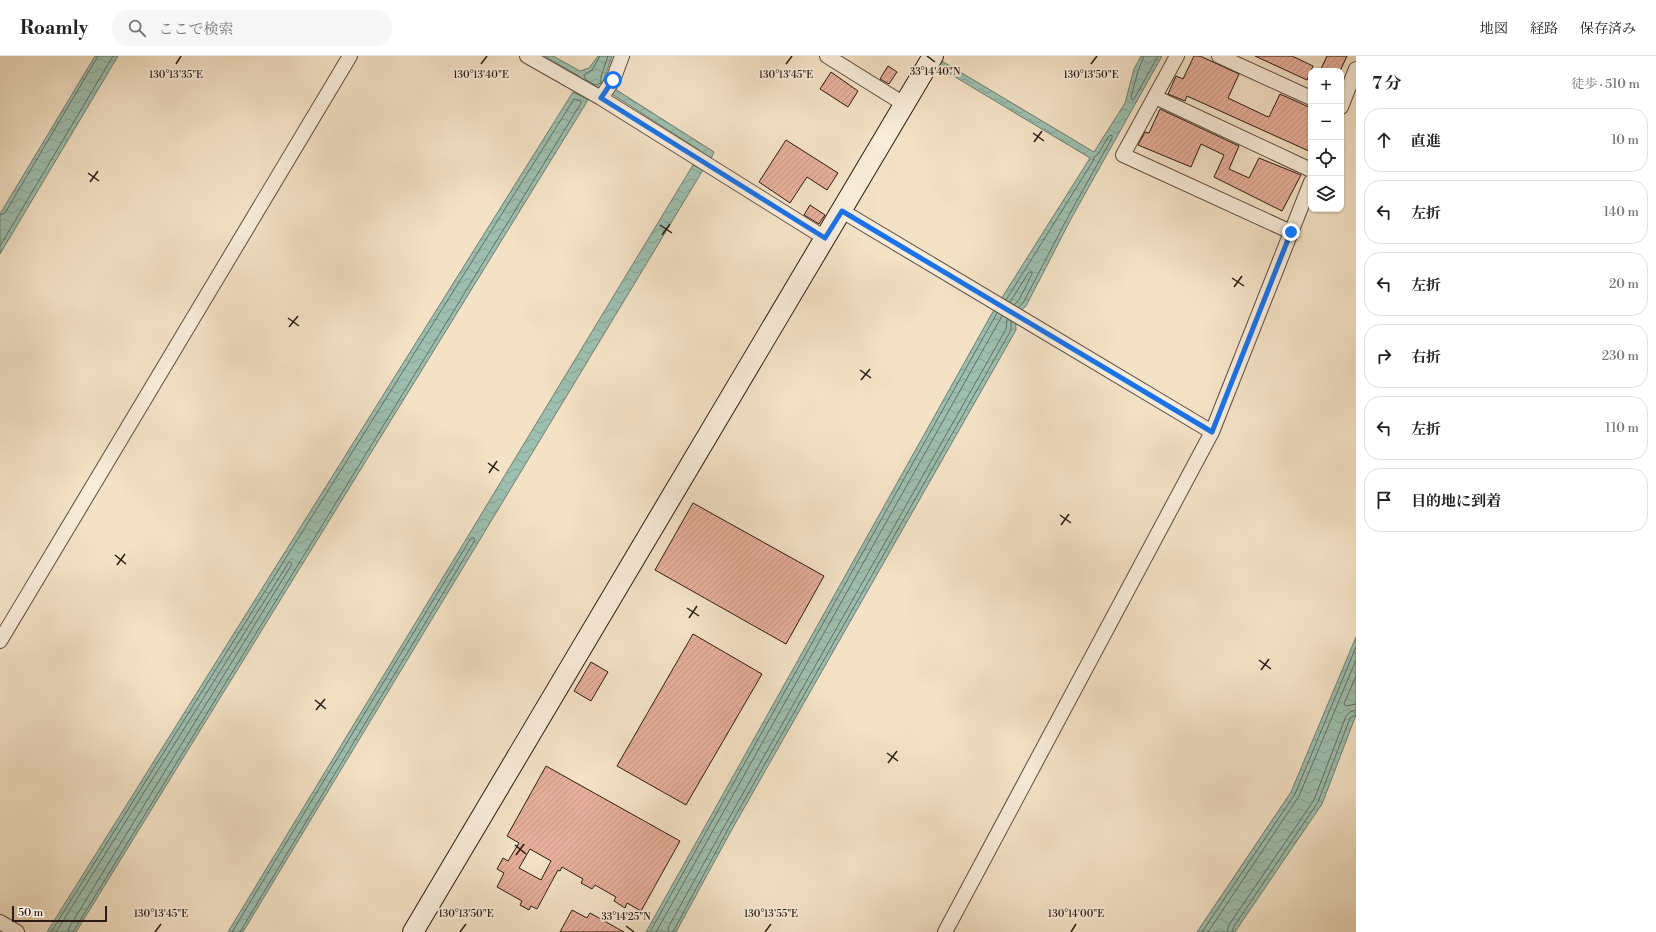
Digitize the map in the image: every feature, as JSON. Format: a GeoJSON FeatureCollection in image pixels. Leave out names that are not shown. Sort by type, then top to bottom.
{"type":"FeatureCollection","features":[{"type":"Feature","properties":{"kind":"street"},"geometry":{"type":"LineString","coordinates":[[0,642],[350,56]]}},
{"type":"Feature","properties":{"kind":"street"},"geometry":{"type":"LineString","coordinates":[[527,56],[601,98],[825,238]]}},
{"type":"Feature","properties":{"kind":"street"},"geometry":{"type":"LineString","coordinates":[[601,98],[613,80],[622,56]]}},
{"type":"Feature","properties":{"kind":"street"},"geometry":{"type":"LineString","coordinates":[[828,56],[904,104]]}},
{"type":"Feature","properties":{"kind":"street"},"geometry":{"type":"LineString","coordinates":[[413,932],[842,211],[932,56]]}},
{"type":"Feature","properties":{"kind":"street"},"geometry":{"type":"LineString","coordinates":[[1177,56],[1123,155],[1291,232]]}},
{"type":"Feature","properties":{"kind":"street"},"geometry":{"type":"LineString","coordinates":[[1219,56],[1308,97]]}},
{"type":"Feature","properties":{"kind":"street"},"geometry":{"type":"LineString","coordinates":[[1342,104],[1356,69]]}},
{"type":"Feature","properties":{"kind":"street"},"geometry":{"type":"LineString","coordinates":[[1155,97],[1308,169]]}},
{"type":"Feature","properties":{"kind":"street"},"geometry":{"type":"LineString","coordinates":[[945,932],[1212,432],[1308,190]]}},
{"type":"Feature","properties":{"kind":"street"},"geometry":{"type":"LineString","coordinates":[[842,211],[1212,432]]}},
{"type":"Feature","properties":{"kind":"street"},"geometry":{"type":"LineString","coordinates":[[0,922],[17,932]]}},
{"type":"Feature","properties":{"kind":"water"},"geometry":{"type":"Polygon","coordinates":[[[95,56],[118,56],[0,254],[0,214],[95,56]]]}},
{"type":"Feature","properties":{"kind":"water"},"geometry":{"type":"Polygon","coordinates":[[[544,56],[553,56],[580,71],[589,68],[598,56],[612,56],[604,79],[605,83],[601,88],[594,89],[581,81],[579,76],[544,56]]]}},
{"type":"Feature","properties":{"kind":"water"},"geometry":{"type":"Polygon","coordinates":[[[1141,56],[1162,56],[1072,217],[1026,306],[1019,314],[1016,323],[1016,330],[731,831],[676,932],[646,932],[991,315],[1090,158],[937,66],[940,60],[1094,152],[1125,103],[1134,69],[1141,56]]]}},
{"type":"Feature","properties":{"kind":"water"},"geometry":{"type":"Polygon","coordinates":[[[615,89],[714,152],[710,161],[699,155],[699,150],[612,94],[615,89]]]}},
{"type":"Feature","properties":{"kind":"water"},"geometry":{"type":"Polygon","coordinates":[[[573,92],[588,100],[76,932],[47,932],[573,92]]]}},
{"type":"Feature","properties":{"kind":"water"},"geometry":{"type":"Polygon","coordinates":[[[693,165],[703,170],[243,932],[228,932],[693,165]]]}},
{"type":"Feature","properties":{"kind":"water"},"geometry":{"type":"Polygon","coordinates":[[[1356,637],[1356,715],[1322,804],[1235,932],[1197,932],[1291,792],[1356,637]]]}},
{"type":"Feature","properties":{"kind":"building"},"geometry":{"type":"Polygon","coordinates":[[[1194,56],[1200,56],[1239,74],[1228,98],[1266,116],[1269,117],[1280,94],[1308,107],[1308,151],[1187,96],[1185,101],[1168,94],[1176,76],[1183,79],[1194,56]]]}},
{"type":"Feature","properties":{"kind":"building"},"geometry":{"type":"Polygon","coordinates":[[[1255,56],[1292,56],[1313,66],[1312,68],[1308,68],[1307,80],[1255,56]]]}},
{"type":"Feature","properties":{"kind":"building"},"geometry":{"type":"Polygon","coordinates":[[[1327,56],[1347,56],[1341,68],[1321,68],[1327,56]]]}},
{"type":"Feature","properties":{"kind":"building"},"geometry":{"type":"Polygon","coordinates":[[[888,66],[897,72],[889,84],[880,79],[888,66]]]}},
{"type":"Feature","properties":{"kind":"building"},"geometry":{"type":"Polygon","coordinates":[[[831,72],[858,91],[848,107],[820,89],[831,72]]]}},
{"type":"Feature","properties":{"kind":"building"},"geometry":{"type":"Polygon","coordinates":[[[1160,109],[1239,146],[1229,169],[1249,178],[1259,158],[1301,175],[1282,211],[1214,177],[1224,155],[1201,144],[1191,167],[1138,145],[1145,132],[1149,133],[1160,109]]]}},
{"type":"Feature","properties":{"kind":"building"},"geometry":{"type":"Polygon","coordinates":[[[786,140],[838,173],[827,190],[807,177],[790,203],[759,182],[786,140]]]}},
{"type":"Feature","properties":{"kind":"building"},"geometry":{"type":"Polygon","coordinates":[[[810,205],[825,215],[819,224],[804,215],[810,205]]]}},
{"type":"Feature","properties":{"kind":"building"},"geometry":{"type":"Polygon","coordinates":[[[693,503],[824,576],[786,644],[655,570],[693,503]]]}},
{"type":"Feature","properties":{"kind":"building"},"geometry":{"type":"Polygon","coordinates":[[[693,634],[762,674],[686,805],[617,766],[693,634]]]}},
{"type":"Feature","properties":{"kind":"building"},"geometry":{"type":"Polygon","coordinates":[[[591,662],[608,672],[591,701],[574,691],[591,662]]]}},
{"type":"Feature","properties":{"kind":"building"},"geometry":{"type":"Polygon","coordinates":[[[546,766],[680,841],[641,911],[627,903],[625,908],[614,901],[616,897],[595,885],[592,889],[581,883],[583,879],[562,867],[560,871],[558,870],[537,909],[531,906],[529,910],[520,905],[522,901],[497,887],[504,873],[497,869],[503,858],[508,861],[519,843],[507,836],[546,766]],[[530,849],[519,868],[541,880],[551,861],[530,849]]]}},
{"type":"Feature","properties":{"kind":"building"},"geometry":{"type":"Polygon","coordinates":[[[572,910],[587,918],[590,913],[624,932],[560,932],[572,910]]]}},
{"type":"Feature","properties":{"kind":"route"},"geometry":{"type":"LineString","coordinates":[[613,80],[601,98],[825,238],[842,211],[1212,432],[1291,232]]}}]}
